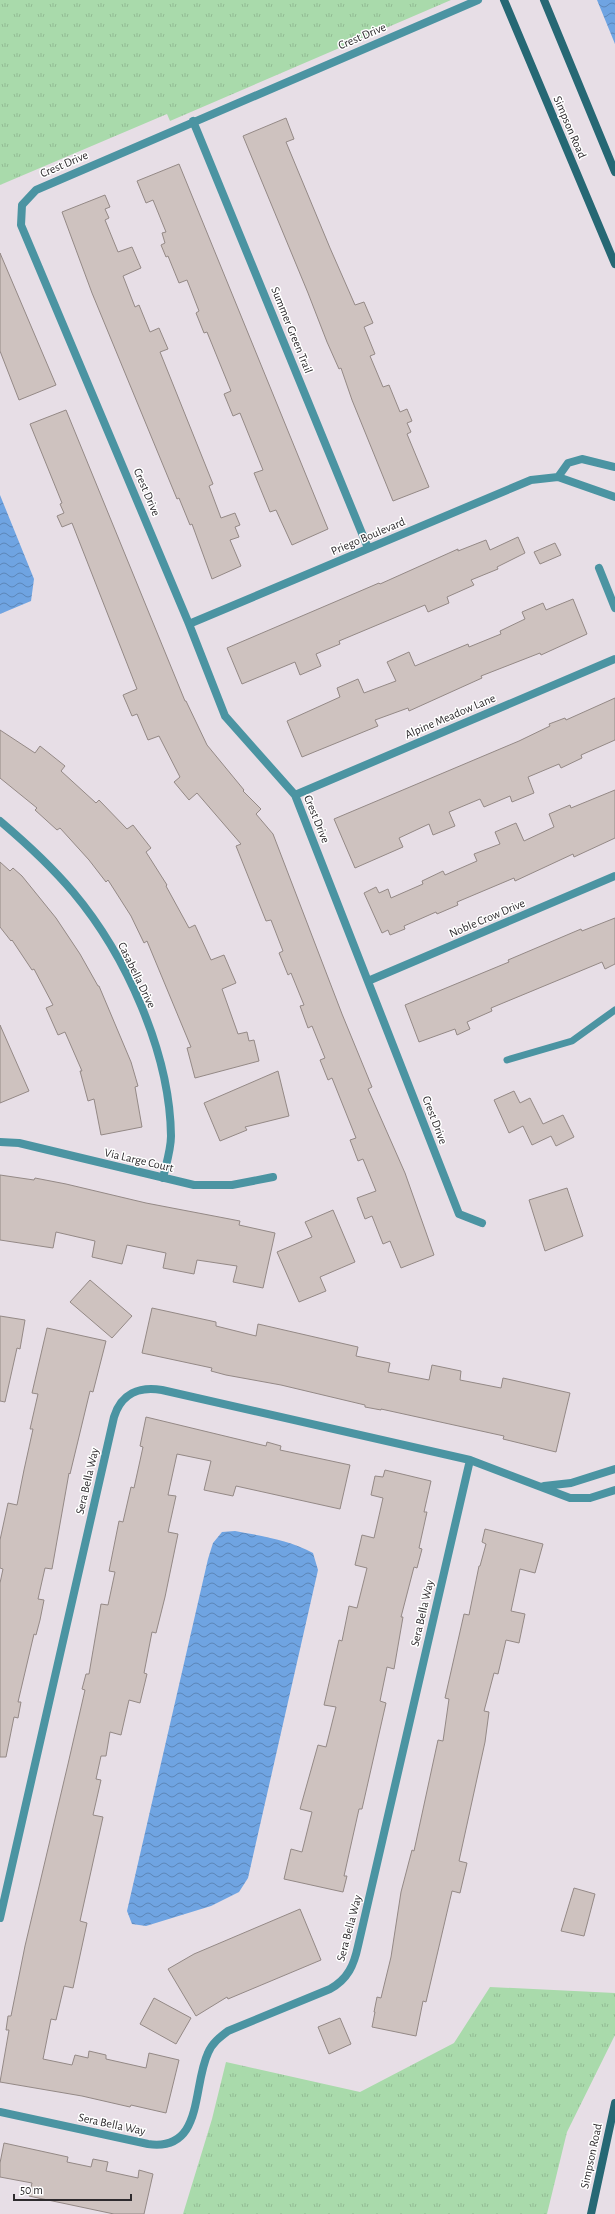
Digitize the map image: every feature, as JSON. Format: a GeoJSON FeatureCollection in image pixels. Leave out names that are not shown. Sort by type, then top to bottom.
{"type":"FeatureCollection","features":[{"type":"Feature","properties":{"kind":"main road","name":"Simpson Road"},"geometry":{"type":"LineString","coordinates":[[504,0],[615,264]]}},
{"type":"Feature","properties":{"kind":"main road","name":"Simpson Road"},"geometry":{"type":"LineString","coordinates":[[544,0],[615,172]]}},
{"type":"Feature","properties":{"kind":"main road","name":"Simpson Road"},"geometry":{"type":"LineString","coordinates":[[590,2214],[615,2103]]}},
{"type":"Feature","properties":{"kind":"street","name":"Crest Drive"},"geometry":{"type":"LineString","coordinates":[[478,0],[193,121],[36,190],[22,205],[21,225],[189,624],[225,716],[295,795],[459,1214],[482,1223]]}},
{"type":"Feature","properties":{"kind":"street","name":"Summer Green Trail"},"geometry":{"type":"LineString","coordinates":[[193,121],[368,548]]}},
{"type":"Feature","properties":{"kind":"street"},"geometry":{"type":"LineString","coordinates":[[558,477],[568,463],[582,459],[615,467]]}},
{"type":"Feature","properties":{"kind":"street","name":"Priego Boulevard"},"geometry":{"type":"LineString","coordinates":[[189,624],[531,480],[558,477],[615,497]]}},
{"type":"Feature","properties":{"kind":"street"},"geometry":{"type":"LineString","coordinates":[[599,568],[615,608]]}},
{"type":"Feature","properties":{"kind":"street","name":"Alpine Meadow Lane"},"geometry":{"type":"LineString","coordinates":[[295,795],[615,659]]}},
{"type":"Feature","properties":{"kind":"street","name":"Casabella Drive"},"geometry":{"type":"LineString","coordinates":[[0,820],[31,846],[74,893],[110,944],[134,992],[153,1038],[165,1082],[171,1137],[163,1178]]}},
{"type":"Feature","properties":{"kind":"street","name":"Noble Crow Drive"},"geometry":{"type":"LineString","coordinates":[[368,982],[615,876]]}},
{"type":"Feature","properties":{"kind":"street","name":"Via Large Court"},"geometry":{"type":"LineString","coordinates":[[0,1142],[19,1143],[163,1178],[202,1185],[232,1185],[273,1177]]}},
{"type":"Feature","properties":{"kind":"street","name":"Sera Bella Way"},"geometry":{"type":"LineString","coordinates":[[0,1918],[114,1417],[124,1398],[137,1391],[153,1388],[162,1390],[470,1460],[570,1498],[590,1498],[615,1490]]}},
{"type":"Feature","properties":{"kind":"street","name":"Sera Bella Way"},"geometry":{"type":"LineString","coordinates":[[0,2112],[148,2144],[163,2145],[170,2143],[183,2134],[190,2124],[207,2054],[215,2041],[228,2031],[333,1987],[344,1979],[350,1972],[357,1950],[470,1460]]}},
{"type":"Feature","properties":{"kind":"street","name":"Sera Bella Way"},"geometry":{"type":"LineString","coordinates":[[542,1487],[571,1483],[615,1469]]}},
{"type":"Feature","properties":{"kind":"lane"},"geometry":{"type":"LineString","coordinates":[[507,1060],[572,1041],[615,1010]]}},
{"type":"Feature","properties":{"kind":"green space"},"geometry":{"type":"Polygon","coordinates":[[[0,0],[451,0],[170,121],[167,114],[0,185],[0,0]]]}},
{"type":"Feature","properties":{"kind":"green space"},"geometry":{"type":"Polygon","coordinates":[[[490,1987],[615,1993],[615,2035],[567,2132],[547,2214],[183,2214],[212,2119],[226,2062],[360,2092],[454,2043],[490,1987]]]}},
{"type":"Feature","properties":{"kind":"water"},"geometry":{"type":"Polygon","coordinates":[[[597,0],[615,0],[615,44],[597,0]]]}},
{"type":"Feature","properties":{"kind":"water"},"geometry":{"type":"Polygon","coordinates":[[[0,495],[34,579],[31,601],[0,614],[0,495]]]}},
{"type":"Feature","properties":{"kind":"water"},"geometry":{"type":"Polygon","coordinates":[[[235,1531],[275,1539],[313,1553],[318,1570],[248,1878],[239,1892],[211,1906],[146,1926],[132,1924],[127,1911],[208,1559],[213,1543],[222,1532],[235,1531]]]}},
{"type":"Feature","properties":{"kind":"building"},"geometry":{"type":"Polygon","coordinates":[[[286,118],[294,139],[286,142],[330,248],[355,305],[364,302],[373,323],[364,327],[375,354],[370,356],[383,387],[389,385],[400,412],[407,409],[412,421],[407,423],[411,432],[407,434],[429,487],[393,501],[352,400],[341,368],[339,369],[327,342],[243,136],[286,118]]]}},
{"type":"Feature","properties":{"kind":"building"},"geometry":{"type":"Polygon","coordinates":[[[179,164],[328,529],[292,545],[276,510],[270,512],[254,473],[263,470],[240,413],[233,416],[224,394],[231,391],[207,332],[204,333],[196,313],[199,311],[187,280],[179,283],[168,256],[166,257],[161,245],[165,243],[162,233],[166,232],[153,200],[146,203],[137,181],[179,164]]]}},
{"type":"Feature","properties":{"kind":"building"},"geometry":{"type":"Polygon","coordinates":[[[105,195],[110,207],[105,209],[109,218],[105,220],[118,252],[132,247],[141,268],[123,276],[135,307],[139,305],[150,332],[159,328],[168,349],[160,352],[213,484],[209,486],[221,518],[235,513],[240,525],[235,527],[239,537],[230,540],[241,566],[212,579],[192,524],[190,525],[179,498],[177,499],[92,293],[62,212],[105,195]]]}},
{"type":"Feature","properties":{"kind":"building"},"geometry":{"type":"Polygon","coordinates":[[[0,253],[56,385],[19,400],[0,351],[0,253]]]}},
{"type":"Feature","properties":{"kind":"building"},"geometry":{"type":"Polygon","coordinates":[[[66,410],[185,701],[207,745],[244,790],[243,791],[261,809],[256,814],[273,834],[342,1014],[372,1087],[368,1089],[405,1173],[434,1255],[401,1268],[390,1241],[383,1244],[372,1216],[365,1219],[357,1198],[376,1191],[363,1159],[358,1161],[350,1140],[356,1138],[332,1078],[328,1080],[320,1060],[325,1058],[312,1026],[308,1028],[300,1006],[304,1005],[291,973],[288,975],[279,953],[283,951],[271,920],[266,921],[236,846],[241,844],[197,793],[189,800],[174,782],[180,777],[159,736],[148,740],[137,714],[132,716],[123,695],[137,689],[72,523],[62,527],[57,516],[64,513],[60,504],[62,503],[30,424],[66,410]]]}},
{"type":"Feature","properties":{"kind":"building"},"geometry":{"type":"Polygon","coordinates":[[[518,537],[525,553],[497,567],[498,569],[471,580],[474,585],[447,597],[449,603],[428,612],[425,605],[339,641],[340,644],[316,654],[321,666],[300,675],[295,662],[242,684],[227,648],[379,583],[380,584],[458,549],[458,551],[486,540],[490,550],[518,537]]]}},
{"type":"Feature","properties":{"kind":"building"},"geometry":{"type":"Polygon","coordinates":[[[555,543],[561,555],[540,564],[534,552],[555,543]]]}},
{"type":"Feature","properties":{"kind":"building"},"geometry":{"type":"Polygon","coordinates":[[[573,599],[587,634],[541,655],[540,653],[481,676],[482,678],[409,711],[408,708],[375,720],[378,726],[302,757],[287,721],[340,697],[337,688],[358,679],[364,693],[396,681],[387,662],[409,652],[415,666],[468,644],[469,647],[501,634],[500,631],[525,619],[522,612],[543,603],[546,610],[573,599]]]}},
{"type":"Feature","properties":{"kind":"building"},"geometry":{"type":"Polygon","coordinates":[[[615,698],[615,740],[581,755],[582,758],[561,768],[559,764],[528,777],[534,793],[512,802],[510,796],[484,807],[480,799],[449,812],[455,826],[433,835],[429,824],[399,838],[403,847],[355,868],[334,819],[519,741],[550,726],[549,724],[565,718],[566,720],[615,698]]]}},
{"type":"Feature","properties":{"kind":"building"},"geometry":{"type":"Polygon","coordinates":[[[0,730],[35,753],[40,746],[65,766],[61,771],[96,803],[99,800],[127,829],[133,825],[151,848],[146,852],[167,885],[166,886],[189,928],[195,925],[211,960],[224,955],[236,983],[222,989],[238,1034],[247,1032],[249,1041],[254,1040],[259,1061],[195,1078],[187,1048],[191,1047],[147,941],[144,943],[131,916],[108,880],[106,882],[89,860],[60,828],[57,830],[35,810],[37,808],[0,778],[0,730]]]}},
{"type":"Feature","properties":{"kind":"building"},"geometry":{"type":"Polygon","coordinates":[[[615,790],[615,838],[574,857],[573,854],[515,881],[514,878],[457,902],[458,905],[437,914],[436,912],[404,926],[405,929],[390,935],[388,930],[382,933],[364,893],[376,887],[379,893],[388,889],[391,898],[423,884],[422,881],[443,871],[445,875],[477,861],[474,854],[500,844],[495,832],[516,823],[524,841],[554,827],[549,814],[570,805],[571,808],[615,790]]]}},
{"type":"Feature","properties":{"kind":"building"},"geometry":{"type":"Polygon","coordinates":[[[0,862],[10,871],[13,868],[22,876],[56,918],[99,986],[131,1062],[138,1086],[135,1087],[142,1127],[101,1135],[94,1099],[88,1101],[80,1071],[82,1071],[65,1032],[58,1035],[46,1008],[53,1005],[34,969],[32,970],[12,940],[11,941],[0,927],[0,862]]]}},
{"type":"Feature","properties":{"kind":"building"},"geometry":{"type":"Polygon","coordinates":[[[615,918],[615,964],[605,969],[602,962],[491,1008],[492,1011],[467,1022],[470,1029],[457,1035],[455,1029],[419,1042],[405,1005],[509,962],[508,960],[581,929],[582,931],[615,918]]]}},
{"type":"Feature","properties":{"kind":"building"},"geometry":{"type":"Polygon","coordinates":[[[0,1025],[29,1091],[0,1103],[0,1025]]]}},
{"type":"Feature","properties":{"kind":"building"},"geometry":{"type":"Polygon","coordinates":[[[278,1071],[289,1116],[245,1127],[247,1130],[220,1141],[204,1103],[278,1071]]]}},
{"type":"Feature","properties":{"kind":"building"},"geometry":{"type":"Polygon","coordinates":[[[514,1091],[520,1103],[530,1098],[543,1124],[563,1115],[574,1137],[556,1146],[551,1136],[532,1145],[523,1126],[509,1133],[494,1100],[514,1091]]]}},
{"type":"Feature","properties":{"kind":"building"},"geometry":{"type":"Polygon","coordinates":[[[0,1175],[34,1180],[35,1178],[66,1184],[146,1203],[240,1221],[239,1225],[275,1233],[263,1288],[233,1282],[237,1266],[197,1260],[194,1274],[163,1268],[166,1253],[127,1245],[122,1264],[92,1257],[95,1241],[56,1232],[53,1248],[0,1240],[0,1175]]]}},
{"type":"Feature","properties":{"kind":"building"},"geometry":{"type":"Polygon","coordinates":[[[567,1188],[583,1236],[545,1251],[529,1200],[567,1188]]]}},
{"type":"Feature","properties":{"kind":"building"},"geometry":{"type":"Polygon","coordinates":[[[333,1210],[355,1262],[320,1277],[326,1291],[299,1302],[277,1252],[312,1237],[305,1222],[333,1210]]]}},
{"type":"Feature","properties":{"kind":"building"},"geometry":{"type":"Polygon","coordinates":[[[90,1280],[132,1316],[112,1338],[70,1302],[90,1280]]]}},
{"type":"Feature","properties":{"kind":"building"},"geometry":{"type":"Polygon","coordinates":[[[152,1308],[216,1322],[216,1326],[256,1336],[258,1324],[358,1347],[356,1356],[390,1363],[388,1372],[429,1380],[432,1365],[461,1371],[460,1380],[501,1388],[503,1378],[570,1393],[556,1452],[503,1439],[504,1436],[381,1409],[365,1407],[365,1405],[281,1385],[226,1375],[211,1371],[212,1368],[142,1353],[152,1308]]]}},
{"type":"Feature","properties":{"kind":"building"},"geometry":{"type":"Polygon","coordinates":[[[0,1316],[25,1320],[20,1349],[17,1348],[5,1402],[0,1401],[0,1316]]]}},
{"type":"Feature","properties":{"kind":"building"},"geometry":{"type":"Polygon","coordinates":[[[47,1328],[106,1341],[93,1392],[90,1391],[70,1474],[69,1473],[52,1569],[45,1568],[38,1599],[44,1600],[36,1635],[34,1634],[18,1702],[21,1702],[18,1718],[14,1717],[6,1757],[0,1757],[0,1583],[3,1569],[0,1568],[0,1540],[8,1503],[17,1505],[33,1429],[30,1429],[38,1394],[32,1393],[47,1328]]]}},
{"type":"Feature","properties":{"kind":"building"},"geometry":{"type":"Polygon","coordinates":[[[146,1417],[266,1446],[267,1442],[281,1446],[280,1450],[350,1465],[340,1509],[236,1486],[233,1496],[204,1490],[211,1461],[177,1454],[168,1495],[176,1496],[168,1532],[178,1534],[165,1597],[156,1633],[152,1632],[144,1673],[147,1674],[140,1703],[129,1700],[121,1735],[110,1732],[106,1756],[101,1756],[96,1779],[101,1780],[93,1815],[103,1817],[80,1921],[87,1923],[73,1988],[64,1986],[56,2020],[51,2019],[43,2059],[72,2065],[75,2055],[88,2058],[89,2051],[106,2055],[106,2059],[146,2068],[149,2053],[179,2060],[166,2113],[131,2105],[130,2107],[82,2096],[0,2082],[9,2030],[6,2030],[8,2016],[11,2016],[25,1946],[85,1690],[82,1689],[86,1674],[89,1674],[101,1604],[108,1605],[115,1572],[109,1571],[119,1521],[123,1522],[131,1487],[134,1488],[143,1447],[140,1446],[146,1417]]]}},
{"type":"Feature","properties":{"kind":"building"},"geometry":{"type":"Polygon","coordinates":[[[385,1470],[431,1481],[424,1512],[427,1512],[419,1548],[422,1549],[417,1568],[414,1567],[401,1617],[403,1617],[394,1669],[387,1667],[380,1701],[386,1703],[362,1809],[359,1809],[344,1876],[347,1876],[343,1892],[284,1879],[291,1849],[302,1852],[312,1812],[300,1809],[318,1745],[326,1747],[336,1707],[324,1705],[339,1640],[342,1641],[349,1606],[357,1608],[367,1568],[355,1565],[362,1535],[374,1538],[383,1498],[371,1495],[375,1476],[383,1477],[385,1470]]]}},
{"type":"Feature","properties":{"kind":"building"},"geometry":{"type":"Polygon","coordinates":[[[485,1529],[543,1544],[535,1573],[520,1569],[511,1611],[525,1614],[519,1643],[506,1640],[498,1674],[494,1673],[484,1711],[489,1712],[485,1742],[459,1861],[467,1863],[460,1893],[452,1891],[426,2002],[423,2001],[416,2036],[372,2027],[374,2012],[377,1997],[381,1998],[391,1957],[401,1892],[412,1850],[414,1851],[438,1740],[443,1741],[449,1699],[445,1698],[464,1614],[469,1615],[479,1566],[486,1544],[482,1542],[485,1529]]]}},
{"type":"Feature","properties":{"kind":"building"},"geometry":{"type":"Polygon","coordinates":[[[574,1888],[595,1894],[584,1936],[561,1931],[574,1888]]]}},
{"type":"Feature","properties":{"kind":"building"},"geometry":{"type":"Polygon","coordinates":[[[300,1909],[321,1960],[228,1999],[227,1997],[196,2016],[168,1969],[194,1954],[300,1909]]]}},
{"type":"Feature","properties":{"kind":"building"},"geometry":{"type":"Polygon","coordinates":[[[154,1998],[191,2018],[176,2044],[140,2024],[154,1998]]]}},
{"type":"Feature","properties":{"kind":"building"},"geometry":{"type":"Polygon","coordinates":[[[340,2018],[351,2044],[329,2054],[318,2027],[340,2018]]]}},
{"type":"Feature","properties":{"kind":"building"},"geometry":{"type":"Polygon","coordinates":[[[4,2143],[68,2157],[67,2162],[91,2167],[93,2159],[108,2162],[106,2171],[138,2178],[139,2170],[153,2174],[144,2214],[114,2214],[29,2196],[32,2183],[0,2177],[0,2163],[4,2143]]]}}]}
